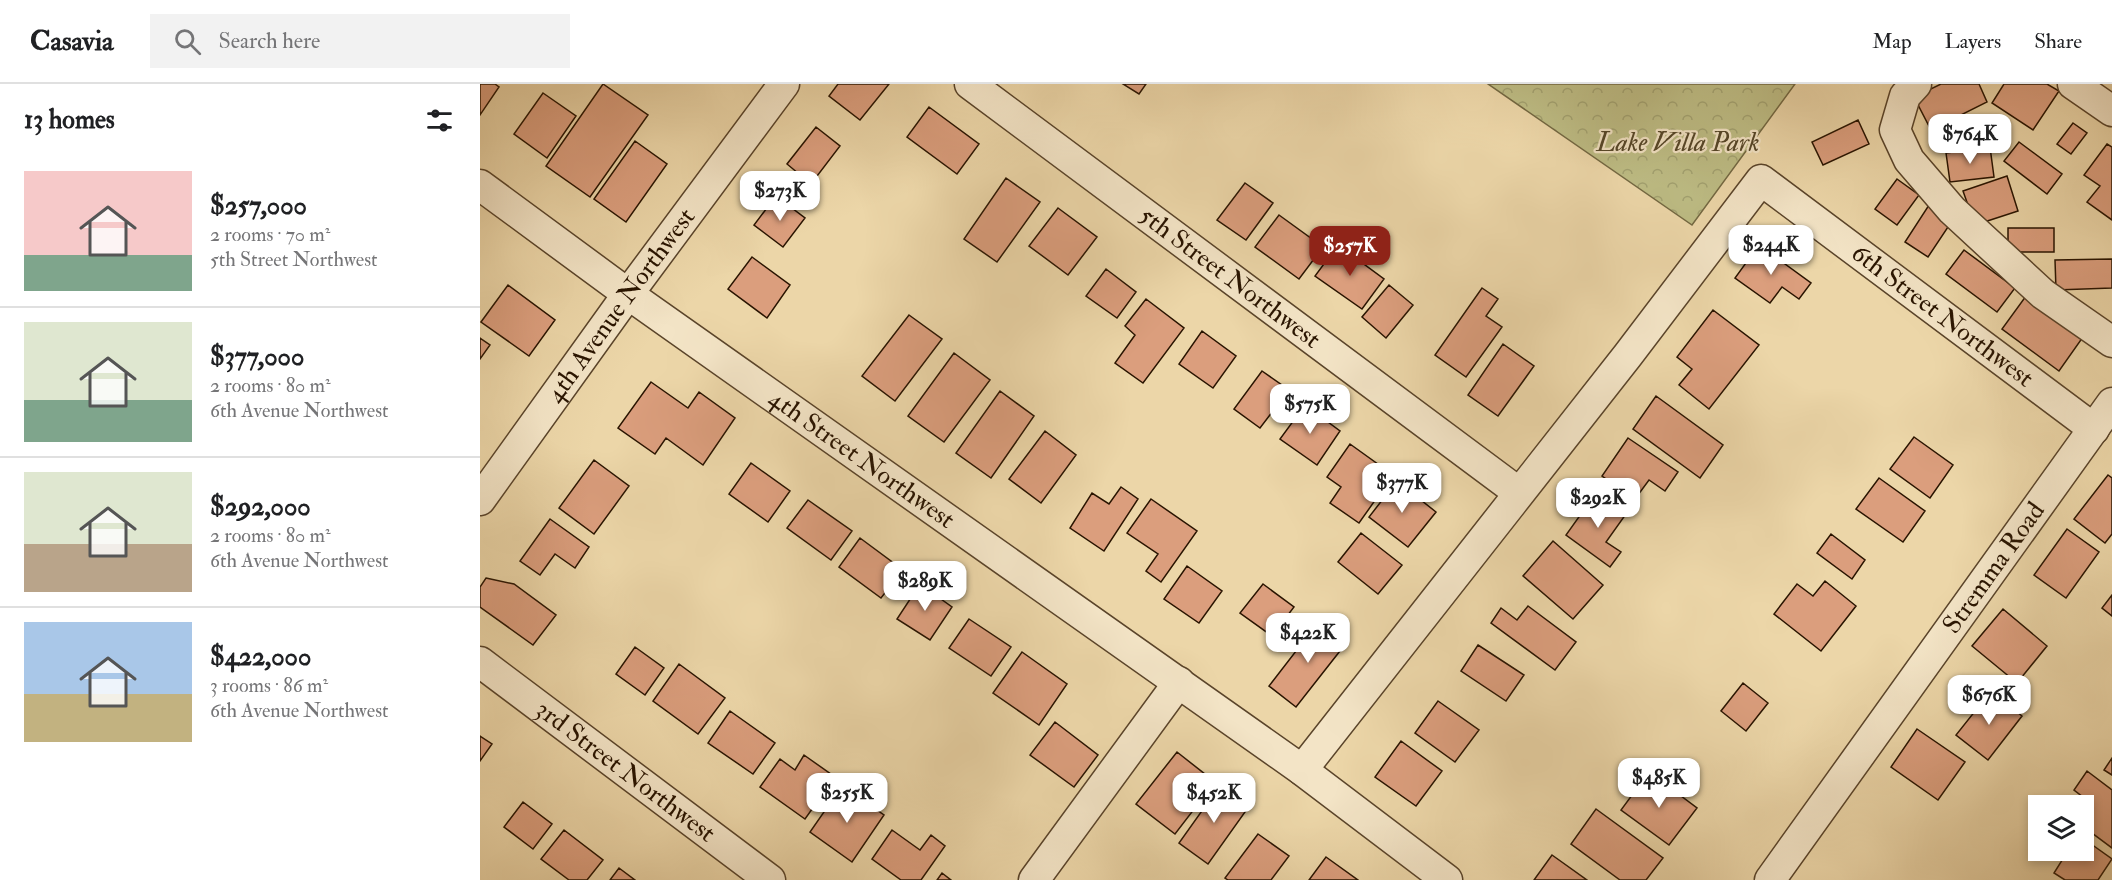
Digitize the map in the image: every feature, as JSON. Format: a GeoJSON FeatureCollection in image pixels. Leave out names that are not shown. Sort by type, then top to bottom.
{"type":"FeatureCollection","features":[{"type":"Feature","properties":{"kind":"street","name":"4th Avenue Northwest"},"geometry":{"type":"LineString","coordinates":[[480,500],[627,294],[784,84]]}},
{"type":"Feature","properties":{"kind":"street","name":"5th Street Northwest"},"geometry":{"type":"LineString","coordinates":[[970,84],[1518,492]]}},
{"type":"Feature","properties":{"kind":"street"},"geometry":{"type":"LineString","coordinates":[[1916,84],[1905,96],[1895,130],[1909,160],[1952,210],[2014,268],[2043,294],[2112,342]]}},
{"type":"Feature","properties":{"kind":"street"},"geometry":{"type":"LineString","coordinates":[[2073,84],[2112,111]]}},
{"type":"Feature","properties":{"kind":"street","name":"6th Street Northwest"},"geometry":{"type":"LineString","coordinates":[[1518,492],[1628,355],[1761,180],[2094,429]]}},
{"type":"Feature","properties":{"kind":"street","name":"4th Street Northwest"},"geometry":{"type":"LineString","coordinates":[[480,185],[627,294],[1302,770],[1447,880]]}},
{"type":"Feature","properties":{"kind":"street","name":"Stremma Road"},"geometry":{"type":"LineString","coordinates":[[1770,880],[2112,403]]}},
{"type":"Feature","properties":{"kind":"street"},"geometry":{"type":"LineString","coordinates":[[1302,770],[1518,492]]}},
{"type":"Feature","properties":{"kind":"street","name":"3rd Street Northwest"},"geometry":{"type":"LineString","coordinates":[[480,662],[770,880]]}},
{"type":"Feature","properties":{"kind":"street"},"geometry":{"type":"LineString","coordinates":[[1034,880],[1179,682]]}},
{"type":"Feature","properties":{"kind":"green space","name":"Lake Villa Park"},"geometry":{"type":"Polygon","coordinates":[[[1488,84],[1795,84],[1692,225],[1488,84]]]}},
{"type":"Feature","properties":{"kind":"building"},"geometry":{"type":"Polygon","coordinates":[[[480,84],[495,84],[499,87],[480,115],[480,84]]]}},
{"type":"Feature","properties":{"kind":"building"},"geometry":{"type":"Polygon","coordinates":[[[603,84],[648,115],[590,197],[546,166],[603,84]]]}},
{"type":"Feature","properties":{"kind":"building"},"geometry":{"type":"Polygon","coordinates":[[[838,84],[889,84],[860,120],[829,96],[838,84]]]}},
{"type":"Feature","properties":{"kind":"building"},"geometry":{"type":"Polygon","coordinates":[[[1123,84],[1146,84],[1139,94],[1123,84]]]}},
{"type":"Feature","properties":{"kind":"building"},"geometry":{"type":"Polygon","coordinates":[[[1941,84],[1979,84],[1987,102],[1931,130],[1914,97],[1941,84]]]}},
{"type":"Feature","properties":{"kind":"building"},"geometry":{"type":"Polygon","coordinates":[[[2004,84],[2047,84],[2059,91],[2033,130],[1992,103],[2004,84]]]}},
{"type":"Feature","properties":{"kind":"building"},"geometry":{"type":"Polygon","coordinates":[[[543,93],[576,116],[547,158],[514,134],[543,93]]]}},
{"type":"Feature","properties":{"kind":"building"},"geometry":{"type":"Polygon","coordinates":[[[929,107],[979,144],[957,174],[907,137],[929,107]]]}},
{"type":"Feature","properties":{"kind":"building"},"geometry":{"type":"Polygon","coordinates":[[[1858,120],[1869,144],[1823,165],[1812,142],[1858,120]]]}},
{"type":"Feature","properties":{"kind":"building"},"geometry":{"type":"Polygon","coordinates":[[[2073,123],[2087,133],[2071,154],[2057,144],[2073,123]]]}},
{"type":"Feature","properties":{"kind":"building"},"geometry":{"type":"Polygon","coordinates":[[[816,127],[840,146],[811,184],[787,164],[816,127]]]}},
{"type":"Feature","properties":{"kind":"building"},"geometry":{"type":"Polygon","coordinates":[[[635,141],[667,164],[626,222],[594,199],[635,141]]]}},
{"type":"Feature","properties":{"kind":"building"},"geometry":{"type":"Polygon","coordinates":[[[2019,142],[2062,174],[2047,194],[2004,161],[2019,142]]]}},
{"type":"Feature","properties":{"kind":"building"},"geometry":{"type":"Polygon","coordinates":[[[2107,144],[2112,147],[2112,220],[2087,202],[2100,186],[2084,175],[2107,144]]]}},
{"type":"Feature","properties":{"kind":"building"},"geometry":{"type":"Polygon","coordinates":[[[1990,147],[1994,177],[1950,182],[1946,153],[1990,147]]]}},
{"type":"Feature","properties":{"kind":"building"},"geometry":{"type":"Polygon","coordinates":[[[2007,176],[2018,211],[1975,225],[1963,191],[2007,176]]]}},
{"type":"Feature","properties":{"kind":"building"},"geometry":{"type":"Polygon","coordinates":[[[1006,178],[1040,202],[997,262],[964,239],[1006,178]]]}},
{"type":"Feature","properties":{"kind":"building"},"geometry":{"type":"Polygon","coordinates":[[[1897,179],[1919,195],[1897,225],[1875,209],[1897,179]]]}},
{"type":"Feature","properties":{"kind":"building"},"geometry":{"type":"Polygon","coordinates":[[[1245,183],[1273,203],[1246,240],[1217,220],[1245,183]]]}},
{"type":"Feature","properties":{"kind":"building"},"geometry":{"type":"Polygon","coordinates":[[[776,196],[805,218],[783,247],[754,225],[776,196]]]}},
{"type":"Feature","properties":{"kind":"building"},"geometry":{"type":"Polygon","coordinates":[[[1929,205],[1952,221],[1928,257],[1905,242],[1929,205]]]}},
{"type":"Feature","properties":{"kind":"building"},"geometry":{"type":"Polygon","coordinates":[[[1058,208],[1097,237],[1068,275],[1029,246],[1058,208]]]}},
{"type":"Feature","properties":{"kind":"building"},"geometry":{"type":"Polygon","coordinates":[[[1279,215],[1323,247],[1299,279],[1255,247],[1279,215]]]}},
{"type":"Feature","properties":{"kind":"building"},"geometry":{"type":"Polygon","coordinates":[[[2008,228],[2054,228],[2054,252],[2008,252],[2008,228]]]}},
{"type":"Feature","properties":{"kind":"building"},"geometry":{"type":"Polygon","coordinates":[[[1338,245],[1384,279],[1362,309],[1315,276],[1338,245]]]}},
{"type":"Feature","properties":{"kind":"building"},"geometry":{"type":"Polygon","coordinates":[[[1759,245],[1811,283],[1799,299],[1782,287],[1770,303],[1735,278],[1759,245]]]}},
{"type":"Feature","properties":{"kind":"building"},"geometry":{"type":"Polygon","coordinates":[[[1964,250],[2015,288],[1997,312],[1946,274],[1964,250]]]}},
{"type":"Feature","properties":{"kind":"building"},"geometry":{"type":"Polygon","coordinates":[[[752,257],[790,285],[767,318],[728,289],[752,257]]]}},
{"type":"Feature","properties":{"kind":"building"},"geometry":{"type":"Polygon","coordinates":[[[2112,259],[2112,288],[2056,290],[2055,260],[2112,259]]]}},
{"type":"Feature","properties":{"kind":"building"},"geometry":{"type":"Polygon","coordinates":[[[1106,269],[1136,292],[1117,318],[1086,296],[1106,269]]]}},
{"type":"Feature","properties":{"kind":"building"},"geometry":{"type":"Polygon","coordinates":[[[508,285],[555,320],[529,356],[481,322],[508,285]]]}},
{"type":"Feature","properties":{"kind":"building"},"geometry":{"type":"Polygon","coordinates":[[[1389,285],[1413,305],[1386,338],[1362,317],[1389,285]]]}},
{"type":"Feature","properties":{"kind":"building"},"geometry":{"type":"Polygon","coordinates":[[[1482,288],[1498,299],[1486,316],[1502,327],[1466,377],[1435,355],[1482,288]]]}},
{"type":"Feature","properties":{"kind":"building"},"geometry":{"type":"Polygon","coordinates":[[[2026,296],[2083,337],[2059,371],[2002,329],[2026,296]]]}},
{"type":"Feature","properties":{"kind":"building"},"geometry":{"type":"Polygon","coordinates":[[[1146,299],[1184,328],[1143,383],[1115,363],[1135,335],[1125,326],[1146,299]]]}},
{"type":"Feature","properties":{"kind":"building"},"geometry":{"type":"Polygon","coordinates":[[[1713,310],[1759,345],[1709,409],[1679,385],[1692,369],[1677,357],[1713,310]]]}},
{"type":"Feature","properties":{"kind":"building"},"geometry":{"type":"Polygon","coordinates":[[[909,315],[942,339],[895,401],[862,376],[909,315]]]}},
{"type":"Feature","properties":{"kind":"building"},"geometry":{"type":"Polygon","coordinates":[[[1202,331],[1236,356],[1213,388],[1179,364],[1202,331]]]}},
{"type":"Feature","properties":{"kind":"building"},"geometry":{"type":"Polygon","coordinates":[[[480,338],[490,345],[480,359],[480,338]]]}},
{"type":"Feature","properties":{"kind":"building"},"geometry":{"type":"Polygon","coordinates":[[[1503,344],[1534,366],[1498,416],[1468,395],[1503,344]]]}},
{"type":"Feature","properties":{"kind":"building"},"geometry":{"type":"Polygon","coordinates":[[[954,353],[990,380],[944,442],[908,416],[954,353]]]}},
{"type":"Feature","properties":{"kind":"building"},"geometry":{"type":"Polygon","coordinates":[[[1262,371],[1289,390],[1260,428],[1234,409],[1262,371]]]}},
{"type":"Feature","properties":{"kind":"building"},"geometry":{"type":"Polygon","coordinates":[[[651,382],[688,408],[699,392],[735,418],[703,465],[666,438],[655,454],[618,428],[651,382]]]}},
{"type":"Feature","properties":{"kind":"building"},"geometry":{"type":"Polygon","coordinates":[[[1000,391],[1034,416],[991,478],[956,453],[1000,391]]]}},
{"type":"Feature","properties":{"kind":"building"},"geometry":{"type":"Polygon","coordinates":[[[1656,396],[1723,445],[1700,478],[1633,429],[1656,396]]]}},
{"type":"Feature","properties":{"kind":"building"},"geometry":{"type":"Polygon","coordinates":[[[1305,405],[1340,431],[1317,465],[1280,439],[1305,405]]]}},
{"type":"Feature","properties":{"kind":"building"},"geometry":{"type":"Polygon","coordinates":[[[1045,431],[1076,455],[1041,503],[1009,479],[1045,431]]]}},
{"type":"Feature","properties":{"kind":"building"},"geometry":{"type":"Polygon","coordinates":[[[1914,437],[1953,465],[1930,498],[1890,469],[1914,437]]]}},
{"type":"Feature","properties":{"kind":"building"},"geometry":{"type":"Polygon","coordinates":[[[1628,438],[1678,472],[1665,491],[1649,480],[1635,499],[1602,476],[1628,438]]]}},
{"type":"Feature","properties":{"kind":"building"},"geometry":{"type":"Polygon","coordinates":[[[1350,444],[1393,475],[1359,523],[1330,503],[1341,487],[1327,477],[1350,444]]]}},
{"type":"Feature","properties":{"kind":"building"},"geometry":{"type":"Polygon","coordinates":[[[594,460],[629,486],[594,534],[559,508],[594,460]]]}},
{"type":"Feature","properties":{"kind":"building"},"geometry":{"type":"Polygon","coordinates":[[[751,463],[790,491],[768,522],[729,494],[751,463]]]}},
{"type":"Feature","properties":{"kind":"building"},"geometry":{"type":"Polygon","coordinates":[[[2108,475],[2112,478],[2112,534],[2105,543],[2074,519],[2108,475]]]}},
{"type":"Feature","properties":{"kind":"building"},"geometry":{"type":"Polygon","coordinates":[[[1879,478],[1925,511],[1903,542],[1856,509],[1879,478]]]}},
{"type":"Feature","properties":{"kind":"building"},"geometry":{"type":"Polygon","coordinates":[[[1397,481],[1436,512],[1408,547],[1369,517],[1397,481]]]}},
{"type":"Feature","properties":{"kind":"building"},"geometry":{"type":"Polygon","coordinates":[[[1121,487],[1138,499],[1104,551],[1070,528],[1092,493],[1109,504],[1121,487]]]}},
{"type":"Feature","properties":{"kind":"building"},"geometry":{"type":"Polygon","coordinates":[[[1596,493],[1626,514],[1606,542],[1621,552],[1610,567],[1566,535],[1596,493]]]}},
{"type":"Feature","properties":{"kind":"building"},"geometry":{"type":"Polygon","coordinates":[[[1151,499],[1197,531],[1161,582],[1146,571],[1158,554],[1127,533],[1151,499]]]}},
{"type":"Feature","properties":{"kind":"building"},"geometry":{"type":"Polygon","coordinates":[[[808,500],[852,531],[831,560],[787,528],[808,500]]]}},
{"type":"Feature","properties":{"kind":"building"},"geometry":{"type":"Polygon","coordinates":[[[550,519],[589,547],[575,568],[555,554],[540,575],[520,561],[550,519]]]}},
{"type":"Feature","properties":{"kind":"building"},"geometry":{"type":"Polygon","coordinates":[[[2067,529],[2099,552],[2066,598],[2034,575],[2067,529]]]}},
{"type":"Feature","properties":{"kind":"building"},"geometry":{"type":"Polygon","coordinates":[[[1361,533],[1402,565],[1378,594],[1338,562],[1361,533]]]}},
{"type":"Feature","properties":{"kind":"building"},"geometry":{"type":"Polygon","coordinates":[[[1831,534],[1865,560],[1852,579],[1817,553],[1831,534]]]}},
{"type":"Feature","properties":{"kind":"building"},"geometry":{"type":"Polygon","coordinates":[[[860,538],[903,570],[881,598],[839,567],[860,538]]]}},
{"type":"Feature","properties":{"kind":"building"},"geometry":{"type":"Polygon","coordinates":[[[1553,541],[1603,585],[1573,619],[1523,576],[1553,541]]]}},
{"type":"Feature","properties":{"kind":"building"},"geometry":{"type":"Polygon","coordinates":[[[1187,566],[1222,591],[1199,623],[1164,599],[1187,566]]]}},
{"type":"Feature","properties":{"kind":"building"},"geometry":{"type":"Polygon","coordinates":[[[486,578],[514,584],[556,615],[533,645],[480,607],[480,587],[486,578]]]}},
{"type":"Feature","properties":{"kind":"building"},"geometry":{"type":"Polygon","coordinates":[[[1825,581],[1856,606],[1821,651],[1774,614],[1797,584],[1813,596],[1825,581]]]}},
{"type":"Feature","properties":{"kind":"building"},"geometry":{"type":"Polygon","coordinates":[[[920,584],[952,607],[930,640],[897,619],[920,584]]]}},
{"type":"Feature","properties":{"kind":"building"},"geometry":{"type":"Polygon","coordinates":[[[1263,584],[1294,607],[1272,636],[1240,613],[1263,584]]]}},
{"type":"Feature","properties":{"kind":"building"},"geometry":{"type":"Polygon","coordinates":[[[2112,595],[2112,616],[2102,608],[2112,595]]]}},
{"type":"Feature","properties":{"kind":"building"},"geometry":{"type":"Polygon","coordinates":[[[1528,606],[1576,642],[1555,670],[1491,623],[1501,608],[1517,620],[1528,606]]]}},
{"type":"Feature","properties":{"kind":"building"},"geometry":{"type":"Polygon","coordinates":[[[2003,609],[2047,646],[2017,683],[1972,646],[2003,609]]]}},
{"type":"Feature","properties":{"kind":"building"},"geometry":{"type":"Polygon","coordinates":[[[969,619],[1011,647],[991,676],[949,648],[969,619]]]}},
{"type":"Feature","properties":{"kind":"building"},"geometry":{"type":"Polygon","coordinates":[[[1320,620],[1347,642],[1296,707],[1269,686],[1320,620]]]}},
{"type":"Feature","properties":{"kind":"building"},"geometry":{"type":"Polygon","coordinates":[[[1478,645],[1524,675],[1506,701],[1461,671],[1478,645]]]}},
{"type":"Feature","properties":{"kind":"building"},"geometry":{"type":"Polygon","coordinates":[[[635,647],[664,668],[645,695],[616,674],[635,647]]]}},
{"type":"Feature","properties":{"kind":"building"},"geometry":{"type":"Polygon","coordinates":[[[1022,652],[1067,684],[1039,725],[993,693],[1022,652]]]}},
{"type":"Feature","properties":{"kind":"building"},"geometry":{"type":"Polygon","coordinates":[[[679,664],[725,698],[698,734],[653,701],[679,664]]]}},
{"type":"Feature","properties":{"kind":"building"},"geometry":{"type":"Polygon","coordinates":[[[1743,683],[1768,703],[1746,731],[1721,711],[1743,683]]]}},
{"type":"Feature","properties":{"kind":"building"},"geometry":{"type":"Polygon","coordinates":[[[1991,691],[2022,716],[1988,760],[1956,735],[1991,691]]]}},
{"type":"Feature","properties":{"kind":"building"},"geometry":{"type":"Polygon","coordinates":[[[1438,701],[1479,730],[1455,762],[1415,733],[1438,701]]]}},
{"type":"Feature","properties":{"kind":"building"},"geometry":{"type":"Polygon","coordinates":[[[730,711],[775,743],[753,774],[708,743],[730,711]]]}},
{"type":"Feature","properties":{"kind":"building"},"geometry":{"type":"Polygon","coordinates":[[[1055,722],[1098,755],[1074,787],[1030,755],[1055,722]]]}},
{"type":"Feature","properties":{"kind":"building"},"geometry":{"type":"Polygon","coordinates":[[[1917,729],[1965,762],[1938,800],[1891,767],[1917,729]]]}},
{"type":"Feature","properties":{"kind":"building"},"geometry":{"type":"Polygon","coordinates":[[[480,736],[492,744],[480,761],[480,736]]]}},
{"type":"Feature","properties":{"kind":"building"},"geometry":{"type":"Polygon","coordinates":[[[1401,741],[1442,771],[1416,806],[1375,777],[1401,741]]]}},
{"type":"Feature","properties":{"kind":"building"},"geometry":{"type":"Polygon","coordinates":[[[1177,752],[1215,782],[1175,834],[1136,804],[1177,752]]]}},
{"type":"Feature","properties":{"kind":"building"},"geometry":{"type":"Polygon","coordinates":[[[804,755],[835,777],[805,819],[760,787],[780,759],[795,770],[804,755]]]}},
{"type":"Feature","properties":{"kind":"building"},"geometry":{"type":"Polygon","coordinates":[[[2112,758],[2112,775],[2104,770],[2112,758]]]}},
{"type":"Feature","properties":{"kind":"building"},"geometry":{"type":"Polygon","coordinates":[[[2087,771],[2112,790],[2112,848],[2094,834],[2094,795],[2080,795],[2074,790],[2087,771]]]}},
{"type":"Feature","properties":{"kind":"building"},"geometry":{"type":"Polygon","coordinates":[[[1649,772],[1697,808],[1669,845],[1621,810],[1649,772]]]}},
{"type":"Feature","properties":{"kind":"building"},"geometry":{"type":"Polygon","coordinates":[[[1221,784],[1250,805],[1208,864],[1179,843],[1221,784]]]}},
{"type":"Feature","properties":{"kind":"building"},"geometry":{"type":"Polygon","coordinates":[[[842,786],[884,815],[852,862],[810,832],[842,786]]]}},
{"type":"Feature","properties":{"kind":"building"},"geometry":{"type":"Polygon","coordinates":[[[523,802],[552,824],[533,849],[504,827],[523,802]]]}},
{"type":"Feature","properties":{"kind":"building"},"geometry":{"type":"Polygon","coordinates":[[[1596,809],[1663,858],[1646,880],[1620,880],[1571,844],[1596,809]]]}},
{"type":"Feature","properties":{"kind":"building"},"geometry":{"type":"Polygon","coordinates":[[[564,830],[603,860],[587,880],[569,880],[541,859],[564,830]]]}},
{"type":"Feature","properties":{"kind":"building"},"geometry":{"type":"Polygon","coordinates":[[[892,830],[920,850],[931,835],[945,846],[921,880],[901,880],[872,859],[892,830]]]}},
{"type":"Feature","properties":{"kind":"building"},"geometry":{"type":"Polygon","coordinates":[[[1258,834],[1289,856],[1271,880],[1228,880],[1225,878],[1258,834]]]}},
{"type":"Feature","properties":{"kind":"building"},"geometry":{"type":"Polygon","coordinates":[[[2094,846],[2112,859],[2098,880],[2065,880],[2054,873],[2062,861],[2094,861],[2094,846]]]}},
{"type":"Feature","properties":{"kind":"building"},"geometry":{"type":"Polygon","coordinates":[[[1552,855],[1587,880],[1534,880],[1552,855]]]}},
{"type":"Feature","properties":{"kind":"building"},"geometry":{"type":"Polygon","coordinates":[[[1326,857],[1358,880],[1309,880],[1326,857]]]}},
{"type":"Feature","properties":{"kind":"building"},"geometry":{"type":"Polygon","coordinates":[[[619,868],[635,880],[610,880],[619,868]]]}},
{"type":"Feature","properties":{"kind":"building"},"geometry":{"type":"Polygon","coordinates":[[[942,873],[951,880],[937,880],[942,873]]]}}]}
